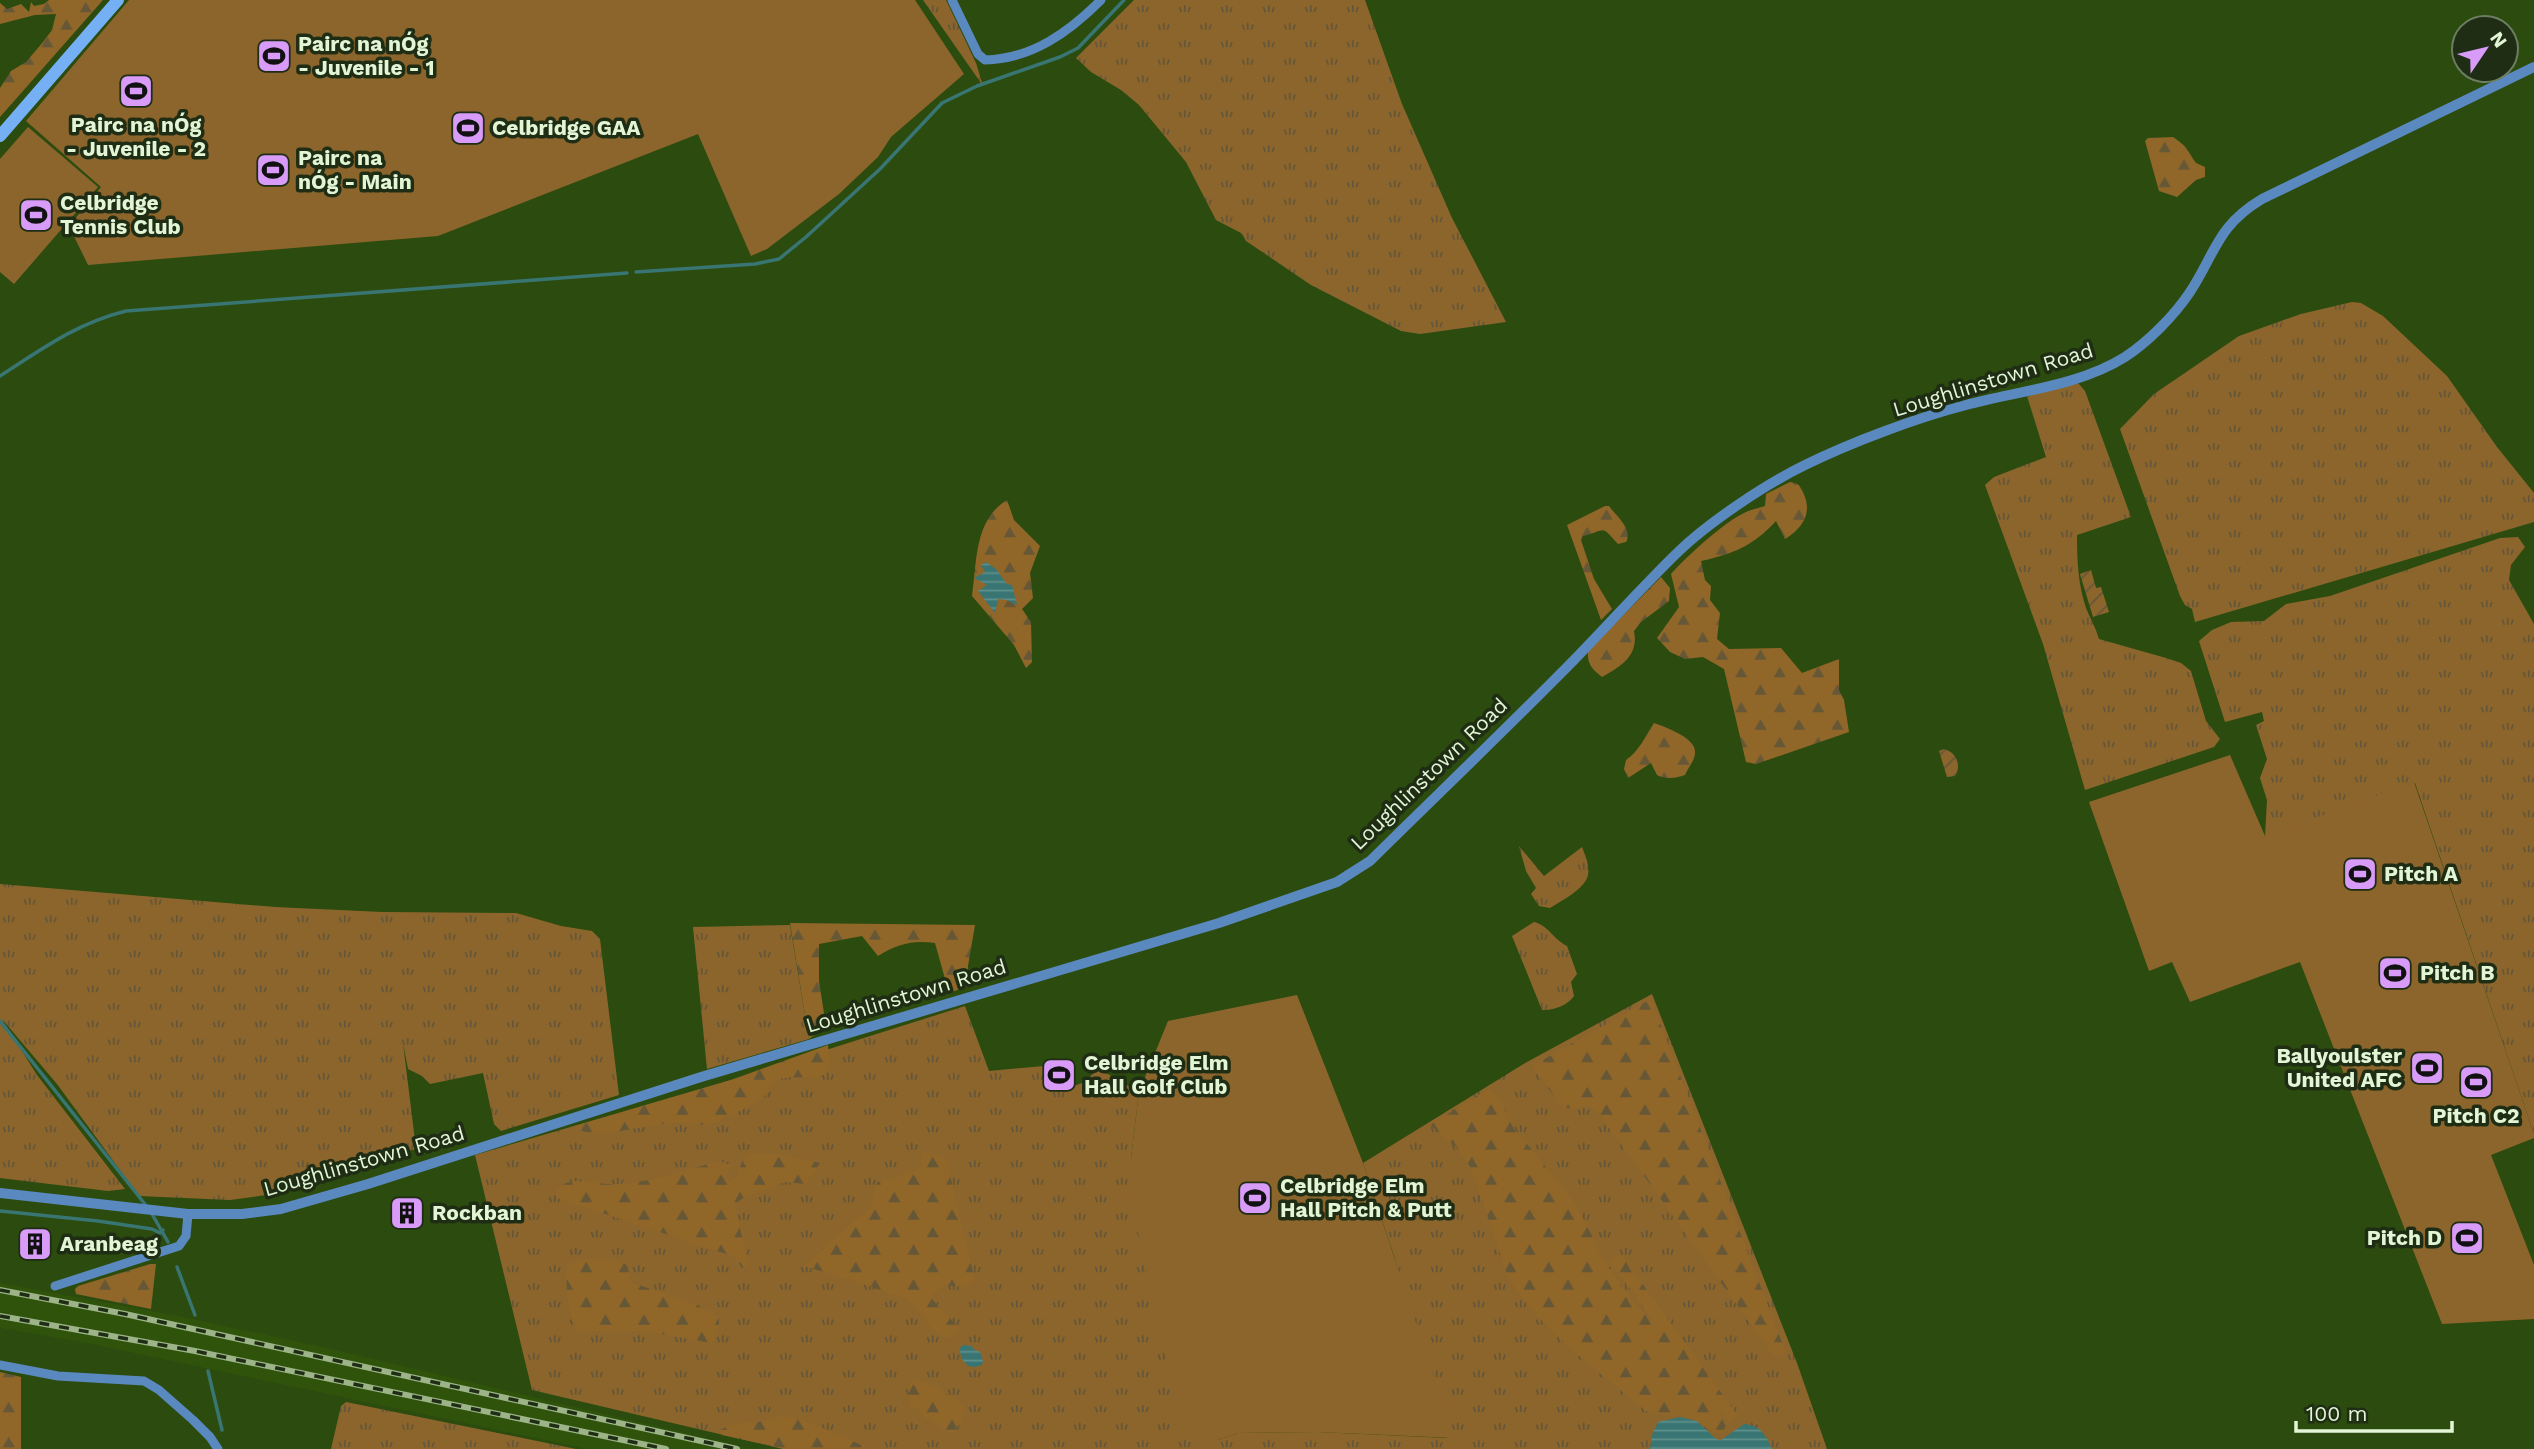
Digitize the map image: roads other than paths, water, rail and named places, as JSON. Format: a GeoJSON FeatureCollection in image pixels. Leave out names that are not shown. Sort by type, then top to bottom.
{"type":"FeatureCollection","features":[{"type":"Feature","properties":{"kind":"main road"},"geometry":{"type":"LineString","coordinates":[[0,136],[118,0]]}},
{"type":"Feature","properties":{"kind":"street"},"geometry":{"type":"LineString","coordinates":[[952,0],[978,54],[985,60],[1028,51],[1049,43],[1069,30],[1101,0]]}},
{"type":"Feature","properties":{"kind":"street","name":"Loughlinstown Road"},"geometry":{"type":"LineString","coordinates":[[0,1193],[188,1214],[243,1214],[281,1209],[701,1077],[1219,923],[1338,882],[1370,861],[1574,660],[1679,551],[1718,519],[1788,474],[1821,458],[1945,411],[2061,382],[2119,361],[2146,340],[2186,298],[2217,241],[2242,212],[2262,199],[2534,67]]}},
{"type":"Feature","properties":{"kind":"street"},"geometry":{"type":"LineString","coordinates":[[55,1286],[179,1246],[186,1236],[188,1214]]}},
{"type":"Feature","properties":{"kind":"street"},"geometry":{"type":"LineString","coordinates":[[0,1365],[58,1376],[144,1381],[159,1390],[193,1420],[211,1437],[218,1449]]}},
{"type":"Feature","properties":{"kind":"water"},"geometry":{"type":"Polygon","coordinates":[[[986,562],[996,569],[1007,584],[1012,585],[1017,605],[998,599],[995,613],[978,591],[987,585],[974,578],[985,572],[981,565],[986,562]]]}},
{"type":"Feature","properties":{"kind":"water"},"geometry":{"type":"Polygon","coordinates":[[[963,1345],[972,1346],[980,1352],[982,1365],[968,1366],[959,1349],[963,1345]]]}},
{"type":"Feature","properties":{"kind":"water"},"geometry":{"type":"Polygon","coordinates":[[[1680,1417],[1697,1421],[1716,1439],[1721,1440],[1744,1424],[1754,1426],[1765,1435],[1772,1449],[1650,1449],[1658,1422],[1680,1417]]]}},
{"type":"Feature","properties":{"kind":"waterway"},"geometry":{"type":"LineString","coordinates":[[636,272],[755,264],[779,259],[880,169],[942,103],[977,86],[1078,48],[1124,0]]}},
{"type":"Feature","properties":{"kind":"waterway"},"geometry":{"type":"LineString","coordinates":[[0,376],[76,330],[126,311],[627,273]]}},
{"type":"Feature","properties":{"kind":"waterway"},"geometry":{"type":"LineString","coordinates":[[0,1021],[148,1208]]}},
{"type":"Feature","properties":{"kind":"waterway"},"geometry":{"type":"LineString","coordinates":[[0,1211],[98,1221],[152,1229],[160,1233],[163,1230]]}},
{"type":"Feature","properties":{"kind":"waterway"},"geometry":{"type":"LineString","coordinates":[[152,1214],[168,1242]]}},
{"type":"Feature","properties":{"kind":"waterway"},"geometry":{"type":"LineString","coordinates":[[177,1267],[195,1315]]}},
{"type":"Feature","properties":{"kind":"waterway"},"geometry":{"type":"LineString","coordinates":[[208,1371],[222,1430]]}},
{"type":"Feature","properties":{"kind":"railway"},"geometry":{"type":"LineString","coordinates":[[0,1290],[125,1314],[737,1449]]}},
{"type":"Feature","properties":{"kind":"railway"},"geometry":{"type":"LineString","coordinates":[[0,1316],[195,1351],[666,1449]]}},
{"type":"Feature","properties":{"kind":"place","name":"Pairc na nÓg - Juvenile - 1"},"geometry":{"type":"Point","coordinates":[274,56]}},
{"type":"Feature","properties":{"kind":"place","name":"Pairc na nÓg - Juvenile - 2"},"geometry":{"type":"Point","coordinates":[136,91]}},
{"type":"Feature","properties":{"kind":"place","name":"Celbridge GAA"},"geometry":{"type":"Point","coordinates":[468,128]}},
{"type":"Feature","properties":{"kind":"place","name":"Pairc na nÓg - Main"},"geometry":{"type":"Point","coordinates":[273,170]}},
{"type":"Feature","properties":{"kind":"place","name":"Celbridge Tennis Club"},"geometry":{"type":"Point","coordinates":[36,215]}},
{"type":"Feature","properties":{"kind":"place","name":"Pitch A"},"geometry":{"type":"Point","coordinates":[2360,874]}},
{"type":"Feature","properties":{"kind":"place","name":"Pitch B"},"geometry":{"type":"Point","coordinates":[2395,973]}},
{"type":"Feature","properties":{"kind":"place","name":"Ballyoulster United AFC"},"geometry":{"type":"Point","coordinates":[2427,1068]}},
{"type":"Feature","properties":{"kind":"place","name":"Celbridge Elm Hall Golf Club"},"geometry":{"type":"Point","coordinates":[1059,1075]}},
{"type":"Feature","properties":{"kind":"place","name":"Pitch C2"},"geometry":{"type":"Point","coordinates":[2476,1082]}},
{"type":"Feature","properties":{"kind":"place","name":"Celbridge Elm Hall Pitch & Putt"},"geometry":{"type":"Point","coordinates":[1255,1198]}},
{"type":"Feature","properties":{"kind":"place","name":"Rockban"},"geometry":{"type":"Point","coordinates":[407,1213]}},
{"type":"Feature","properties":{"kind":"place","name":"Pitch D"},"geometry":{"type":"Point","coordinates":[2467,1238]}},
{"type":"Feature","properties":{"kind":"place","name":"Aranbeag"},"geometry":{"type":"Point","coordinates":[35,1244]}}]}
